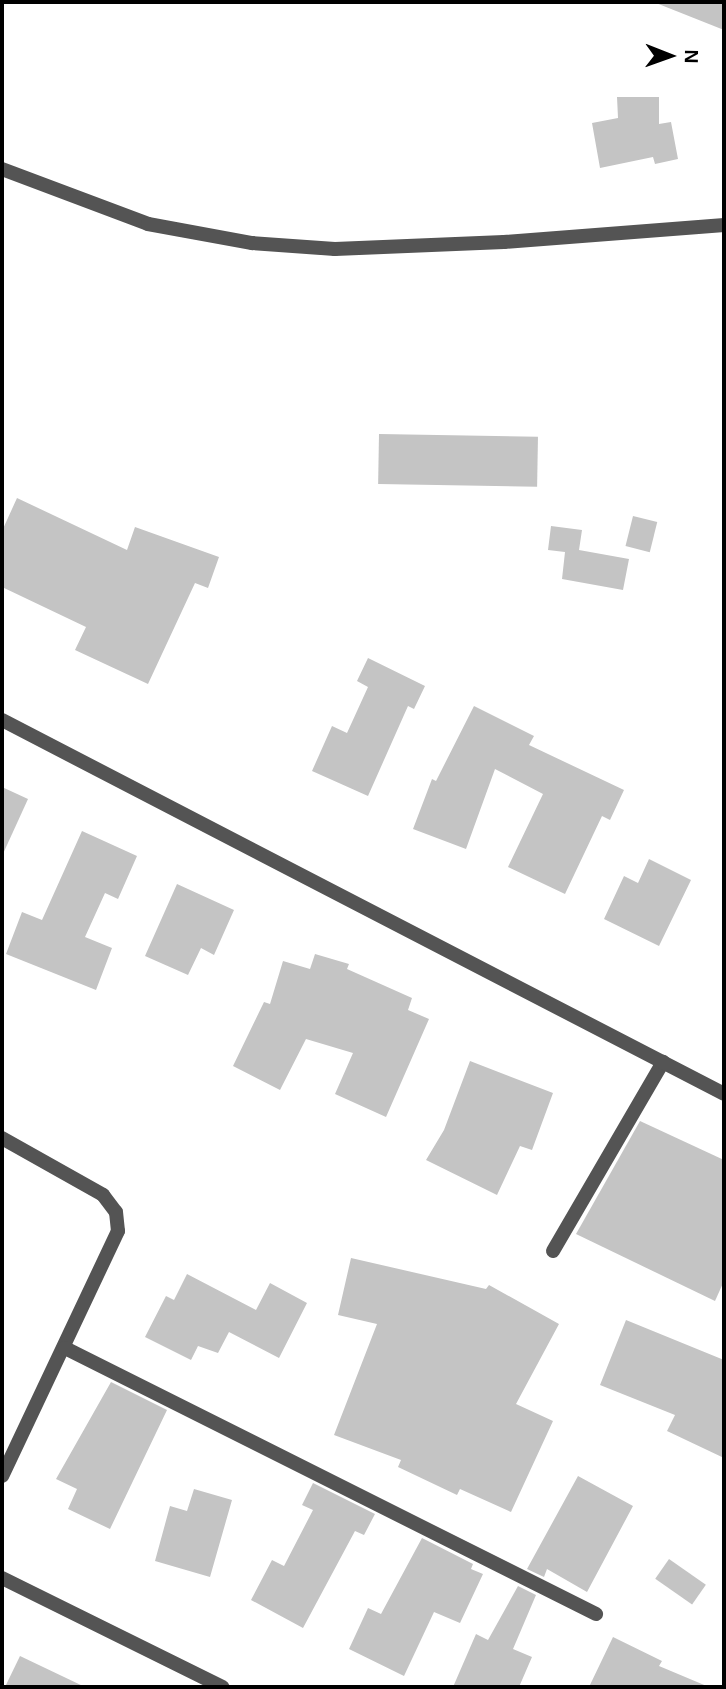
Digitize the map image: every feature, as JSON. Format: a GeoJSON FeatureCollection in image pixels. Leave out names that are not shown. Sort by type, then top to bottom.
{"type":"FeatureCollection","features":[{"type":"Feature","properties":{"kind":"street"},"geometry":{"type":"LineString","coordinates":[[2,169],[148,224],[252,243],[335,249],[724,225]]}},
{"type":"Feature","properties":{"kind":"street"},"geometry":{"type":"LineString","coordinates":[[2,720],[724,1094]]}},
{"type":"Feature","properties":{"kind":"street"},"geometry":{"type":"LineString","coordinates":[[553,1251],[663,1062]]}},
{"type":"Feature","properties":{"kind":"street"},"geometry":{"type":"LineString","coordinates":[[2,1138],[103,1195],[116,1212],[118,1231],[65,1348],[2,1476]]}},
{"type":"Feature","properties":{"kind":"street"},"geometry":{"type":"LineString","coordinates":[[65,1348],[596,1614]]}},
{"type":"Feature","properties":{"kind":"street"},"geometry":{"type":"LineString","coordinates":[[2,1578],[223,1687]]}},
{"type":"Feature","properties":{"kind":"building"},"geometry":{"type":"Polygon","coordinates":[[[657,2],[724,2],[724,30],[656,3],[657,2]]]}},
{"type":"Feature","properties":{"kind":"building"},"geometry":{"type":"Polygon","coordinates":[[[617,97],[659,97],[659,124],[671,122],[678,159],[655,164],[653,157],[600,168],[592,123],[618,118],[617,97]]]}},
{"type":"Feature","properties":{"kind":"building"},"geometry":{"type":"Polygon","coordinates":[[[379,434],[538,437],[537,487],[378,484],[379,434]]]}},
{"type":"Feature","properties":{"kind":"building"},"geometry":{"type":"Polygon","coordinates":[[[17,498],[127,550],[135,527],[219,557],[208,588],[195,583],[148,684],[75,650],[86,627],[2,587],[2,531],[17,498]]]}},
{"type":"Feature","properties":{"kind":"building"},"geometry":{"type":"Polygon","coordinates":[[[633,516],[657,522],[650,552],[626,546],[633,516]]]}},
{"type":"Feature","properties":{"kind":"building"},"geometry":{"type":"Polygon","coordinates":[[[551,526],[582,530],[579,550],[629,559],[623,590],[562,579],[565,552],[548,550],[551,526]]]}},
{"type":"Feature","properties":{"kind":"building"},"geometry":{"type":"Polygon","coordinates":[[[368,658],[425,686],[414,709],[408,706],[368,796],[312,771],[332,726],[347,733],[368,687],[357,681],[368,658]]]}},
{"type":"Feature","properties":{"kind":"building"},"geometry":{"type":"Polygon","coordinates":[[[474,706],[534,736],[529,745],[624,790],[610,820],[602,816],[565,894],[508,867],[543,794],[495,769],[466,849],[413,829],[432,779],[436,781],[474,706]]]}},
{"type":"Feature","properties":{"kind":"building"},"geometry":{"type":"Polygon","coordinates":[[[2,787],[28,799],[2,856],[2,787]]]}},
{"type":"Feature","properties":{"kind":"building"},"geometry":{"type":"Polygon","coordinates":[[[82,831],[137,856],[118,899],[105,893],[85,937],[112,948],[96,990],[6,954],[22,912],[42,920],[82,831]]]}},
{"type":"Feature","properties":{"kind":"building"},"geometry":{"type":"Polygon","coordinates":[[[649,859],[691,880],[659,946],[604,919],[624,876],[638,883],[649,859]]]}},
{"type":"Feature","properties":{"kind":"building"},"geometry":{"type":"Polygon","coordinates":[[[177,884],[234,910],[214,955],[201,948],[188,975],[145,956],[177,884]]]}},
{"type":"Feature","properties":{"kind":"building"},"geometry":{"type":"Polygon","coordinates":[[[315,954],[349,964],[347,969],[412,998],[408,1010],[429,1019],[386,1117],[335,1094],[353,1053],[306,1039],[280,1090],[233,1066],[264,1002],[270,1004],[283,961],[310,969],[315,954]]]}},
{"type":"Feature","properties":{"kind":"building"},"geometry":{"type":"Polygon","coordinates":[[[470,1061],[553,1093],[532,1150],[520,1146],[497,1195],[426,1160],[444,1130],[470,1061]]]}},
{"type":"Feature","properties":{"kind":"building"},"geometry":{"type":"Polygon","coordinates":[[[640,1121],[724,1160],[724,1281],[715,1301],[576,1234],[640,1121]]]}},
{"type":"Feature","properties":{"kind":"building"},"geometry":{"type":"Polygon","coordinates":[[[351,1258],[486,1289],[489,1285],[559,1324],[516,1404],[553,1421],[511,1512],[460,1489],[457,1495],[398,1467],[401,1460],[334,1435],[377,1324],[338,1315],[351,1258]]]}},
{"type":"Feature","properties":{"kind":"building"},"geometry":{"type":"Polygon","coordinates":[[[187,1274],[256,1310],[270,1283],[307,1303],[279,1358],[229,1332],[218,1353],[198,1346],[191,1360],[145,1337],[166,1296],[174,1300],[187,1274]]]}},
{"type":"Feature","properties":{"kind":"building"},"geometry":{"type":"Polygon","coordinates":[[[626,1320],[724,1360],[724,1458],[667,1431],[675,1415],[600,1385],[626,1320]]]}},
{"type":"Feature","properties":{"kind":"building"},"geometry":{"type":"Polygon","coordinates":[[[111,1382],[167,1410],[110,1529],[68,1509],[77,1489],[56,1479],[111,1382]]]}},
{"type":"Feature","properties":{"kind":"building"},"geometry":{"type":"Polygon","coordinates":[[[578,1476],[633,1506],[587,1592],[547,1569],[544,1577],[527,1569],[578,1476]]]}},
{"type":"Feature","properties":{"kind":"building"},"geometry":{"type":"Polygon","coordinates":[[[313,1483],[375,1514],[364,1535],[355,1531],[303,1628],[251,1600],[272,1560],[284,1566],[313,1510],[302,1505],[313,1483]]]}},
{"type":"Feature","properties":{"kind":"building"},"geometry":{"type":"Polygon","coordinates":[[[194,1489],[232,1500],[210,1577],[155,1561],[170,1506],[187,1511],[194,1489]]]}},
{"type":"Feature","properties":{"kind":"building"},"geometry":{"type":"Polygon","coordinates":[[[422,1538],[473,1564],[471,1569],[483,1574],[460,1623],[434,1612],[404,1676],[349,1649],[368,1608],[381,1614],[422,1538]]]}},
{"type":"Feature","properties":{"kind":"building"},"geometry":{"type":"Polygon","coordinates":[[[669,1559],[706,1585],[692,1604],[655,1579],[669,1559]]]}},
{"type":"Feature","properties":{"kind":"building"},"geometry":{"type":"Polygon","coordinates":[[[518,1586],[536,1595],[513,1649],[532,1657],[519,1687],[453,1687],[476,1634],[488,1640],[518,1586]]]}},
{"type":"Feature","properties":{"kind":"building"},"geometry":{"type":"Polygon","coordinates":[[[613,1637],[662,1661],[659,1666],[709,1687],[589,1687],[613,1637]]]}},
{"type":"Feature","properties":{"kind":"building"},"geometry":{"type":"Polygon","coordinates":[[[20,1656],[85,1687],[5,1687],[20,1656]]]}}]}
